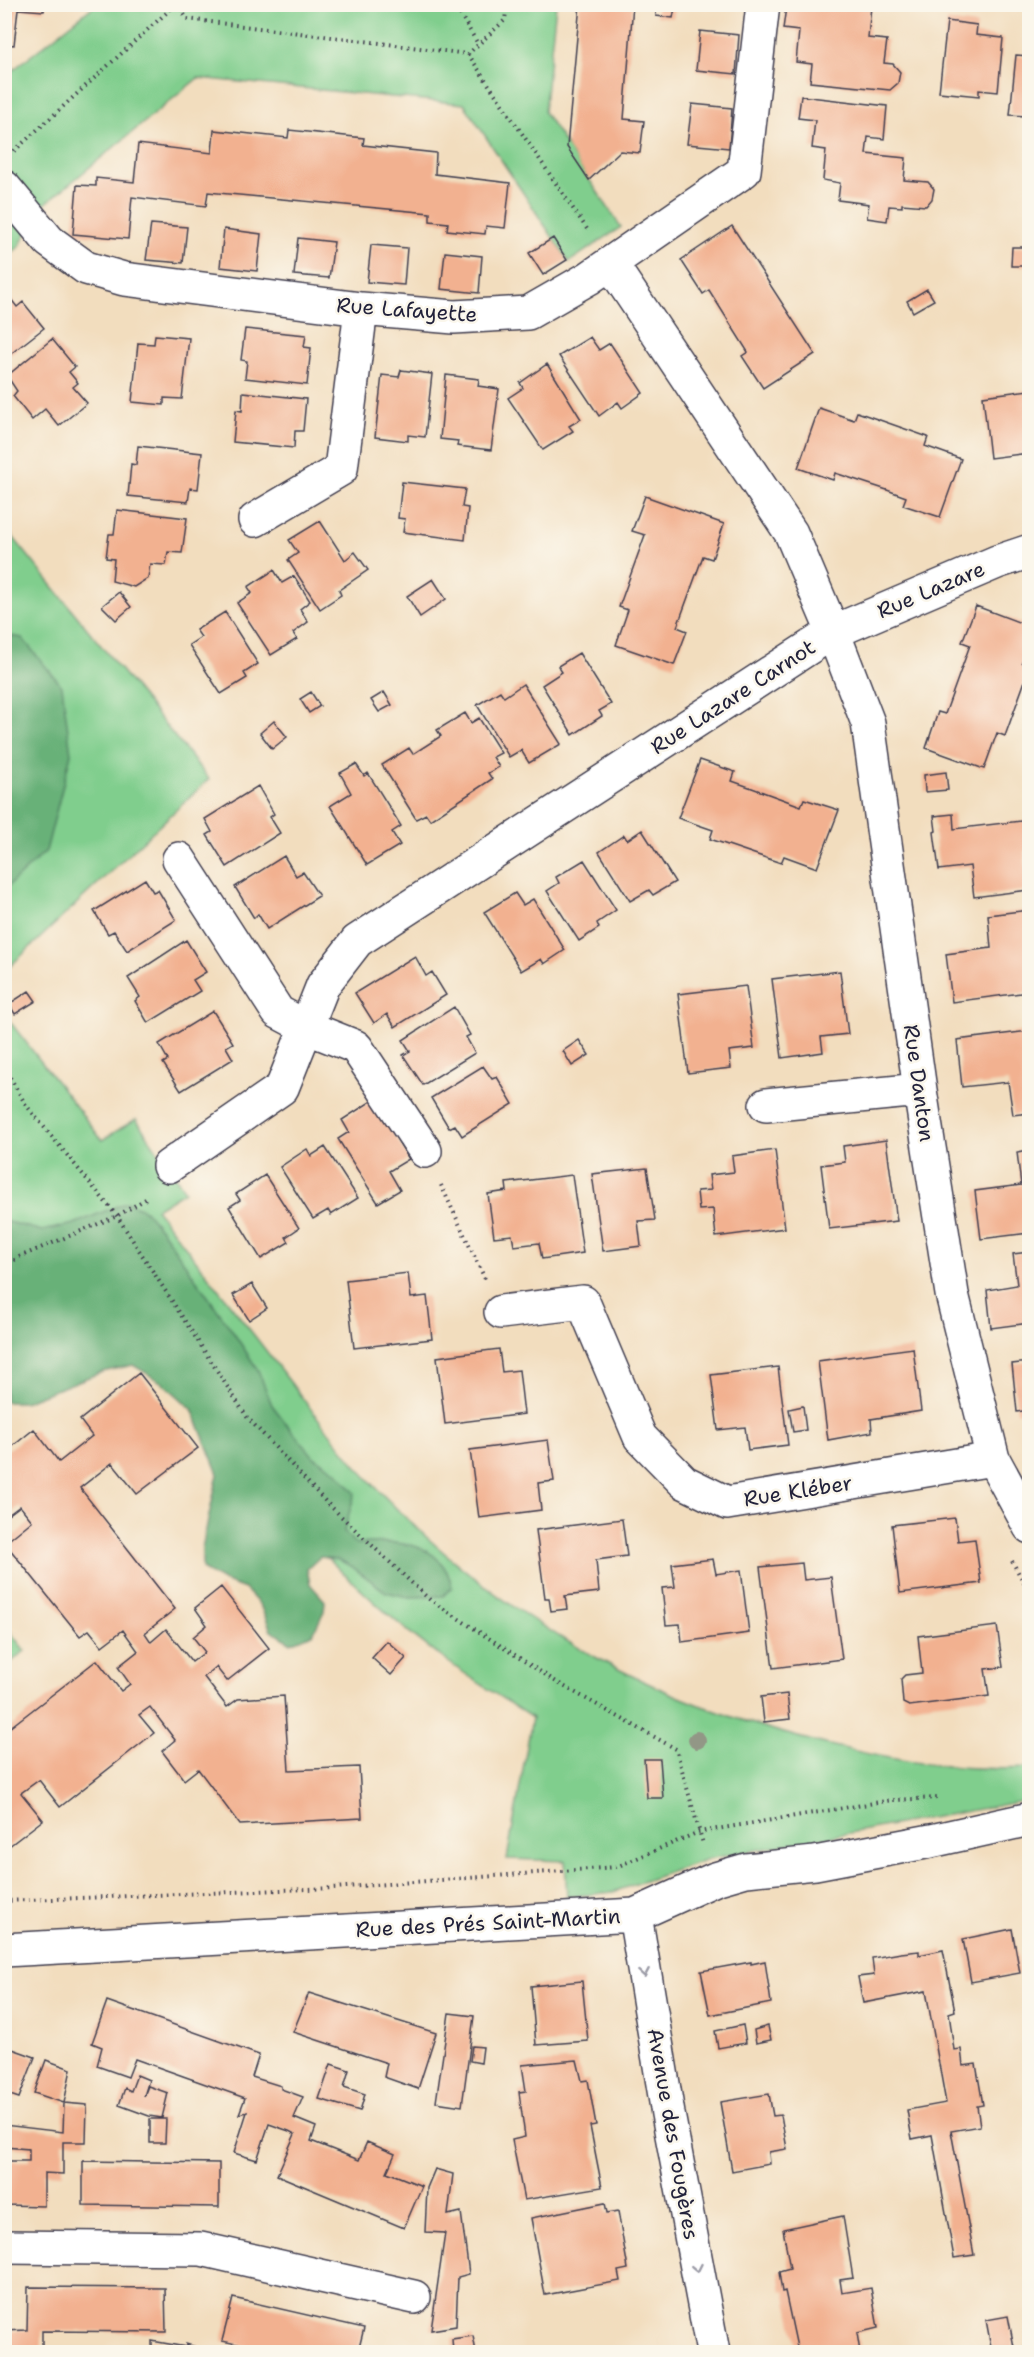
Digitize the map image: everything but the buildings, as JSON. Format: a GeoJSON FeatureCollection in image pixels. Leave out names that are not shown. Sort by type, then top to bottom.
{"type":"FeatureCollection","features":[{"type":"Feature","properties":{"kind":"street","name":"Rue Lafayette"},"geometry":{"type":"LineString","coordinates":[[4,187],[49,241],[86,268],[124,279],[361,309],[454,317],[528,313],[611,264],[744,171],[763,4]]}},
{"type":"Feature","properties":{"kind":"street","name":"Rue Lazare Carnot"},"geometry":{"type":"LineString","coordinates":[[169,1166],[282,1088],[323,986],[357,941],[832,632],[791,533],[611,264]]}},
{"type":"Feature","properties":{"kind":"street"},"geometry":{"type":"LineString","coordinates":[[255,520],[341,469],[361,309]]}},
{"type":"Feature","properties":{"kind":"street","name":"Rue Lazare"},"geometry":{"type":"LineString","coordinates":[[832,632],[997,562],[1029,551]]}},
{"type":"Feature","properties":{"kind":"street","name":"Rue Danton"},"geometry":{"type":"LineString","coordinates":[[832,632],[868,723],[920,1090],[952,1294],[993,1459],[1029,1527]]}},
{"type":"Feature","properties":{"kind":"street"},"geometry":{"type":"LineString","coordinates":[[179,859],[278,1012],[306,1027],[356,1047],[424,1151]]}},
{"type":"Feature","properties":{"kind":"street"},"geometry":{"type":"LineString","coordinates":[[766,1105],[920,1090]]}},
{"type":"Feature","properties":{"kind":"street","name":"Rue Kléber"},"geometry":{"type":"LineString","coordinates":[[501,1312],[583,1302],[640,1437],[684,1482],[727,1503],[993,1459]]}},
{"type":"Feature","properties":{"kind":"street","name":"Rue des Prés Saint-Martin"},"geometry":{"type":"LineString","coordinates":[[4,1950],[635,1915],[715,1879],[746,1870],[815,1863],[1029,1819]]}},
{"type":"Feature","properties":{"kind":"street","name":"Avenue des Fougères"},"geometry":{"type":"LineString","coordinates":[[635,1915],[668,2114],[713,2352]]}},
{"type":"Feature","properties":{"kind":"street"},"geometry":{"type":"LineString","coordinates":[[4,2247],[201,2249],[414,2297]]}},
{"type":"Feature","properties":{"kind":"path"},"geometry":{"type":"LineString","coordinates":[[13,152],[177,4],[188,19],[468,54],[611,264]]}},
{"type":"Feature","properties":{"kind":"path"},"geometry":{"type":"LineString","coordinates":[[454,4],[478,44]]}},
{"type":"Feature","properties":{"kind":"path"},"geometry":{"type":"LineString","coordinates":[[468,54],[505,20],[507,4]]}},
{"type":"Feature","properties":{"kind":"path"},"geometry":{"type":"LineString","coordinates":[[4,1067],[26,1105],[117,1216],[247,1417],[326,1503],[430,1600],[558,1683],[676,1749],[699,1832],[715,1879]]}},
{"type":"Feature","properties":{"kind":"path"},"geometry":{"type":"LineString","coordinates":[[424,1151],[501,1312]]}},
{"type":"Feature","properties":{"kind":"path"},"geometry":{"type":"LineString","coordinates":[[4,1267],[19,1257],[117,1216],[167,1186],[169,1166]]}},
{"type":"Feature","properties":{"kind":"path"},"geometry":{"type":"LineString","coordinates":[[4,1901],[333,1888],[616,1867],[699,1832],[892,1800],[950,1797]]}},
{"type":"Feature","properties":{"kind":"green space"},"geometry":{"type":"Polygon","coordinates":[[[95,5],[556,5],[544,112],[621,227],[569,262],[464,104],[198,78],[39,209],[19,247],[5,258],[4,77],[95,5]]]}},
{"type":"Feature","properties":{"kind":"green space"},"geometry":{"type":"Polygon","coordinates":[[[4,526],[209,779],[5,971],[4,971],[4,526]]]}},
{"type":"Feature","properties":{"kind":"green space"},"geometry":{"type":"Polygon","coordinates":[[[5,635],[22,638],[62,686],[71,754],[46,851],[5,889],[5,635]]]}},
{"type":"Feature","properties":{"kind":"green space"},"geometry":{"type":"Polygon","coordinates":[[[4,1014],[102,1140],[136,1119],[185,1191],[156,1209],[357,1467],[420,1531],[474,1577],[530,1618],[588,1653],[650,1684],[714,1710],[781,1732],[895,1759],[962,1767],[1029,1768],[1029,1800],[708,1859],[613,1892],[567,1897],[565,1861],[507,1859],[532,1718],[429,1648],[362,1591],[314,1545],[112,1293],[5,1378],[4,1014]]]}},
{"type":"Feature","properties":{"kind":"green space"},"geometry":{"type":"Polygon","coordinates":[[[127,1202],[145,1210],[162,1231],[258,1370],[272,1405],[292,1431],[314,1457],[336,1471],[355,1493],[344,1531],[355,1544],[400,1543],[427,1551],[438,1559],[447,1571],[452,1587],[443,1596],[408,1597],[386,1592],[351,1566],[337,1559],[320,1557],[307,1569],[310,1584],[325,1601],[324,1611],[313,1634],[291,1643],[271,1630],[260,1605],[245,1589],[223,1581],[202,1569],[202,1548],[218,1474],[192,1409],[163,1383],[133,1365],[102,1372],[24,1402],[5,1402],[5,1221],[42,1231],[74,1224],[127,1202]]]}},
{"type":"Feature","properties":{"kind":"green space"},"geometry":{"type":"Polygon","coordinates":[[[4,1624],[25,1651],[5,1667],[4,1667],[4,1624]]]}}]}
